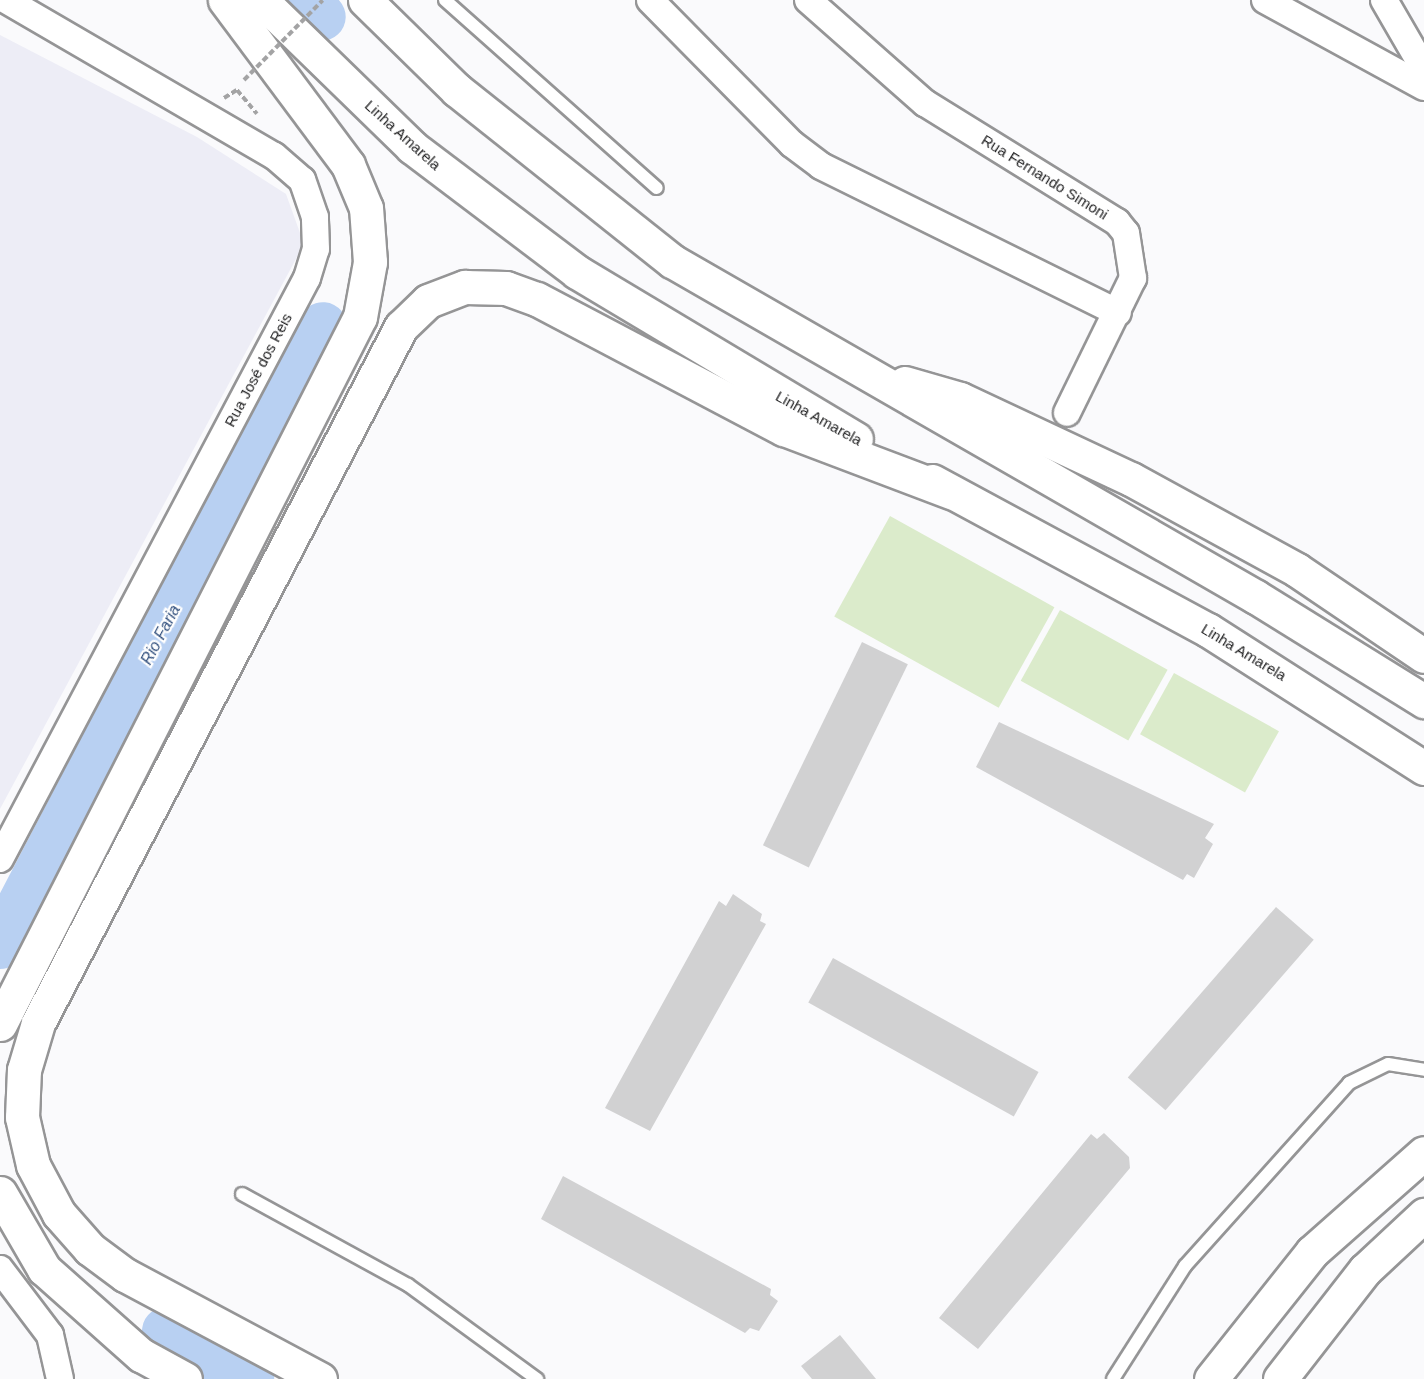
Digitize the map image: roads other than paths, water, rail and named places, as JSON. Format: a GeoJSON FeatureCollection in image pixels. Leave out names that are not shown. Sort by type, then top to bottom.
{"type":"FeatureCollection","features":[{"type":"Feature","properties":{"kind":"main road"},"geometry":{"type":"LineString","coordinates":[[0,1024],[360,317],[370,262],[366,208],[348,165],[225,0]]}},
{"type":"Feature","properties":{"kind":"main road","name":"Linha Amarela"},"geometry":{"type":"LineString","coordinates":[[261,0],[412,147],[577,272],[735,371],[960,497],[1208,630],[1424,768]]}},
{"type":"Feature","properties":{"kind":"main road"},"geometry":{"type":"LineString","coordinates":[[365,0],[457,90],[581,194],[729,298],[1256,597],[1424,701]]}},
{"type":"Feature","properties":{"kind":"main road"},"geometry":{"type":"LineString","coordinates":[[320,1379],[125,1275],[90,1249],[59,1214],[33,1165],[22,1117],[24,1070],[38,1023],[401,327],[428,301],[465,287],[506,288],[537,299],[784,429],[960,497]]}},
{"type":"Feature","properties":{"kind":"main road"},"geometry":{"type":"LineString","coordinates":[[859,370],[960,399],[1131,479],[1297,570],[1424,656]]}},
{"type":"Feature","properties":{"kind":"main road"},"geometry":{"type":"LineString","coordinates":[[183,661],[216,681]]}},
{"type":"Feature","properties":{"kind":"main road"},"geometry":{"type":"LineString","coordinates":[[1211,1379],[1312,1252],[1424,1153]]}},
{"type":"Feature","properties":{"kind":"main road"},"geometry":{"type":"LineString","coordinates":[[0,1193],[44,1269],[141,1355],[185,1379]]}},
{"type":"Feature","properties":{"kind":"main road"},"geometry":{"type":"LineString","coordinates":[[1280,1379],[1365,1270],[1424,1215]]}},
{"type":"Feature","properties":{"kind":"street","name":"Rua José dos Reis"},"geometry":{"type":"LineString","coordinates":[[0,859],[307,278],[316,249],[315,217],[302,180],[274,156],[6,0]]}},
{"type":"Feature","properties":{"kind":"street"},"geometry":{"type":"LineString","coordinates":[[650,0],[792,144],[821,166],[1118,313]]}},
{"type":"Feature","properties":{"kind":"street","name":"Rua Fernando Simoni"},"geometry":{"type":"LineString","coordinates":[[808,0],[925,103],[1117,222],[1134,262],[1118,313],[1067,413]]}},
{"type":"Feature","properties":{"kind":"street"},"geometry":{"type":"LineString","coordinates":[[1264,0],[1424,87]]}},
{"type":"Feature","properties":{"kind":"street"},"geometry":{"type":"LineString","coordinates":[[1384,0],[1424,69]]}},
{"type":"Feature","properties":{"kind":"street"},"geometry":{"type":"LineString","coordinates":[[0,1269],[50,1335],[60,1379]]}},
{"type":"Feature","properties":{"kind":"lane"},"geometry":{"type":"LineString","coordinates":[[445,0],[657,188]]}},
{"type":"Feature","properties":{"kind":"lane"},"geometry":{"type":"LineString","coordinates":[[1113,1379],[1185,1266],[1349,1083],[1388,1065],[1424,1070]]}},
{"type":"Feature","properties":{"kind":"lane"},"geometry":{"type":"LineString","coordinates":[[242,1194],[408,1286],[537,1379]]}},
{"type":"Feature","properties":{"kind":"waterway","name":"Rio Faria"},"geometry":{"type":"LineString","coordinates":[[306,0],[322,17]]}},
{"type":"Feature","properties":{"kind":"waterway","name":"Rio Faria"},"geometry":{"type":"LineString","coordinates":[[0,945],[323,326]]}},
{"type":"Feature","properties":{"kind":"waterway","name":"Rio Faria"},"geometry":{"type":"LineString","coordinates":[[166,1331],[250,1379]]}}]}
